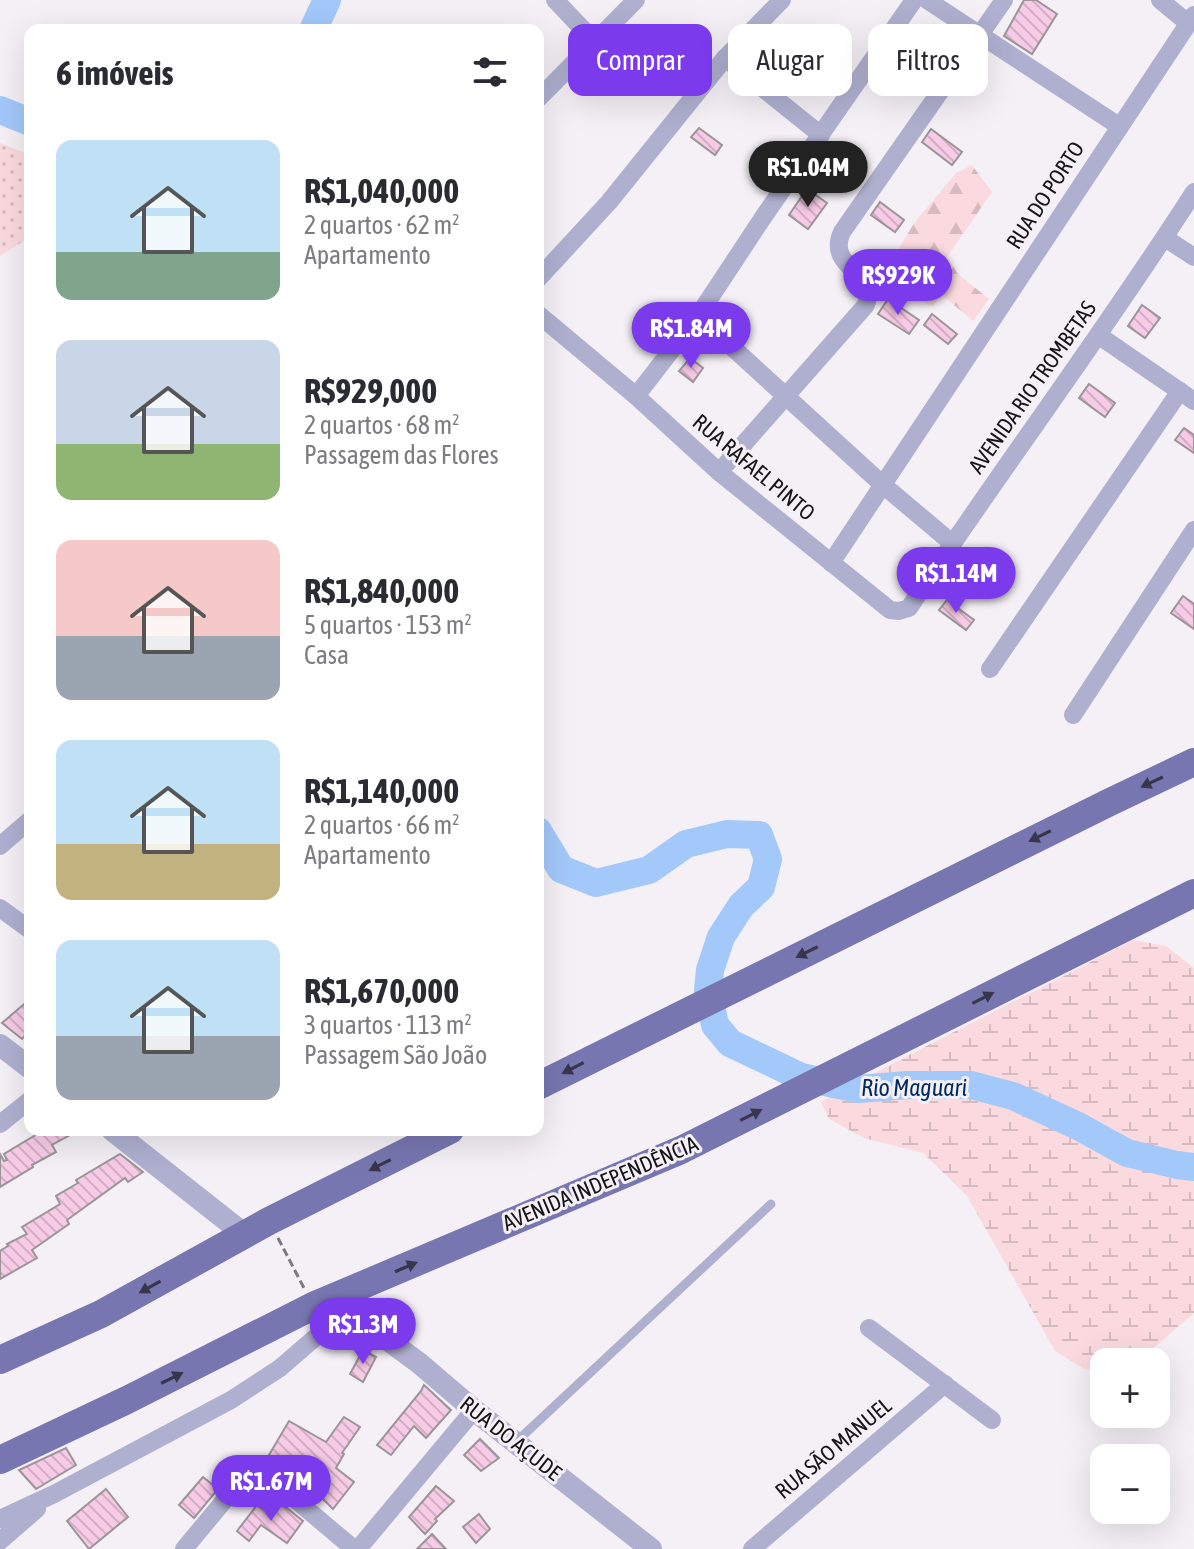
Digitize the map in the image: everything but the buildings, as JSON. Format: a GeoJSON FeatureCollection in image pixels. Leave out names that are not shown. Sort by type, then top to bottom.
{"type":"FeatureCollection","features":[{"type":"Feature","properties":{"kind":"main road"},"geometry":{"type":"LineString","coordinates":[[544,1083],[1194,762]]}},
{"type":"Feature","properties":{"kind":"main road","name":"AVENIDA INDEPENDÊNCIA"},"geometry":{"type":"LineString","coordinates":[[0,1460],[331,1305],[681,1150],[1194,893]]}},
{"type":"Feature","properties":{"kind":"main road"},"geometry":{"type":"LineString","coordinates":[[0,1360],[101,1314],[244,1234],[438,1136]]}},
{"type":"Feature","properties":{"kind":"main road"},"geometry":{"type":"LineString","coordinates":[[0,1375],[73,1341],[101,1314]]}},
{"type":"Feature","properties":{"kind":"main road"},"geometry":{"type":"LineString","coordinates":[[0,1441],[91,1402],[127,1400]]}},
{"type":"Feature","properties":{"kind":"street"},"geometry":{"type":"LineString","coordinates":[[555,0],[578,24]]}},
{"type":"Feature","properties":{"kind":"street"},"geometry":{"type":"LineString","coordinates":[[613,24],[636,0]]}},
{"type":"Feature","properties":{"kind":"street"},"geometry":{"type":"LineString","coordinates":[[544,272],[609,202],[725,58],[782,0]]}},
{"type":"Feature","properties":{"kind":"street"},"geometry":{"type":"LineString","coordinates":[[636,396],[698,316],[914,0]]}},
{"type":"Feature","properties":{"kind":"street"},"geometry":{"type":"LineString","coordinates":[[927,0],[964,24]]}},
{"type":"Feature","properties":{"kind":"street"},"geometry":{"type":"LineString","coordinates":[[988,24],[1004,0]]}},
{"type":"Feature","properties":{"kind":"street"},"geometry":{"type":"LineString","coordinates":[[1160,0],[1191,19]]}},
{"type":"Feature","properties":{"kind":"street","name":"RUA DO PORTO"},"geometry":{"type":"LineString","coordinates":[[831,563],[1191,19]]}},
{"type":"Feature","properties":{"kind":"street"},"geometry":{"type":"LineString","coordinates":[[988,40],[1119,126]]}},
{"type":"Feature","properties":{"kind":"street"},"geometry":{"type":"LineString","coordinates":[[725,58],[821,135]]}},
{"type":"Feature","properties":{"kind":"street"},"geometry":{"type":"LineString","coordinates":[[544,93],[568,69]]}},
{"type":"Feature","properties":{"kind":"street"},"geometry":{"type":"LineString","coordinates":[[719,472],[866,305],[870,290],[838,251],[837,242],[938,96]]}},
{"type":"Feature","properties":{"kind":"street","name":"AVENIDA RIO TROMBETAS"},"geometry":{"type":"LineString","coordinates":[[909,608],[1194,192]]}},
{"type":"Feature","properties":{"kind":"street"},"geometry":{"type":"LineString","coordinates":[[1165,238],[1194,257]]}},
{"type":"Feature","properties":{"kind":"street"},"geometry":{"type":"LineString","coordinates":[[698,316],[883,485],[952,543]]}},
{"type":"Feature","properties":{"kind":"street","name":"RUA RAFAEL PINTO"},"geometry":{"type":"LineString","coordinates":[[544,319],[636,396],[719,472],[890,610],[909,608]]}},
{"type":"Feature","properties":{"kind":"street"},"geometry":{"type":"LineString","coordinates":[[990,669],[1187,396],[1098,335]]}},
{"type":"Feature","properties":{"kind":"street"},"geometry":{"type":"LineString","coordinates":[[1073,715],[1194,530]]}},
{"type":"Feature","properties":{"kind":"street"},"geometry":{"type":"LineString","coordinates":[[0,846],[24,825]]}},
{"type":"Feature","properties":{"kind":"street"},"geometry":{"type":"LineString","coordinates":[[0,908],[24,926]]}},
{"type":"Feature","properties":{"kind":"street"},"geometry":{"type":"LineString","coordinates":[[0,1045],[24,1063]]}},
{"type":"Feature","properties":{"kind":"street"},"geometry":{"type":"LineString","coordinates":[[0,1124],[24,1105]]}},
{"type":"Feature","properties":{"kind":"street"},"geometry":{"type":"LineString","coordinates":[[120,1136],[244,1234]]}},
{"type":"Feature","properties":{"kind":"street"},"geometry":{"type":"LineString","coordinates":[[0,1519],[54,1494],[231,1400],[280,1368],[331,1305]]}},
{"type":"Feature","properties":{"kind":"street","name":"RUA DO AÇUDE"},"geometry":{"type":"LineString","coordinates":[[331,1305],[419,1363],[651,1549]]}},
{"type":"Feature","properties":{"kind":"street"},"geometry":{"type":"LineString","coordinates":[[869,1328],[992,1420]]}},
{"type":"Feature","properties":{"kind":"street","name":"RUA SÃO MANUEL"},"geometry":{"type":"LineString","coordinates":[[752,1549],[945,1384]]}},
{"type":"Feature","properties":{"kind":"street"},"geometry":{"type":"LineString","coordinates":[[184,1549],[253,1466],[356,1549],[474,1410]]}},
{"type":"Feature","properties":{"kind":"street"},"geometry":{"type":"LineString","coordinates":[[0,1541],[54,1494]]}},
{"type":"Feature","properties":{"kind":"lane"},"geometry":{"type":"LineString","coordinates":[[516,1442],[771,1204]]}},
{"type":"Feature","properties":{"kind":"path"},"geometry":{"type":"LineString","coordinates":[[269,1221],[331,1305]]}},
{"type":"Feature","properties":{"kind":"green space"},"geometry":{"type":"Polygon","coordinates":[[[0,143],[24,153],[24,241],[0,256],[0,143]]]}},
{"type":"Feature","properties":{"kind":"green space"},"geometry":{"type":"Polygon","coordinates":[[[972,165],[992,192],[947,257],[958,274],[989,299],[973,321],[942,295],[933,306],[927,305],[919,289],[906,275],[897,251],[915,222],[956,173],[972,165]]]}},
{"type":"Feature","properties":{"kind":"green space"},"geometry":{"type":"Polygon","coordinates":[[[1133,940],[1166,946],[1194,968],[1194,1313],[1153,1348],[1090,1348],[1090,1370],[1055,1351],[967,1196],[923,1153],[864,1138],[829,1119],[821,1102],[1133,940]]]}},
{"type":"Feature","properties":{"kind":"waterway","name":"Rio Maguari"},"geometry":{"type":"LineString","coordinates":[[316,24],[327,0]]}},
{"type":"Feature","properties":{"kind":"waterway","name":"Rio Maguari"},"geometry":{"type":"LineString","coordinates":[[0,110],[24,120]]}},
{"type":"Feature","properties":{"kind":"waterway","name":"Rio Maguari"},"geometry":{"type":"LineString","coordinates":[[544,841],[561,869],[596,883],[649,870],[686,844],[727,834],[759,835],[768,859],[761,887],[741,906],[721,937],[710,970],[708,990],[715,1025],[730,1043],[801,1077],[858,1089],[971,1085],[1013,1096],[1127,1153],[1194,1167]]}}]}
